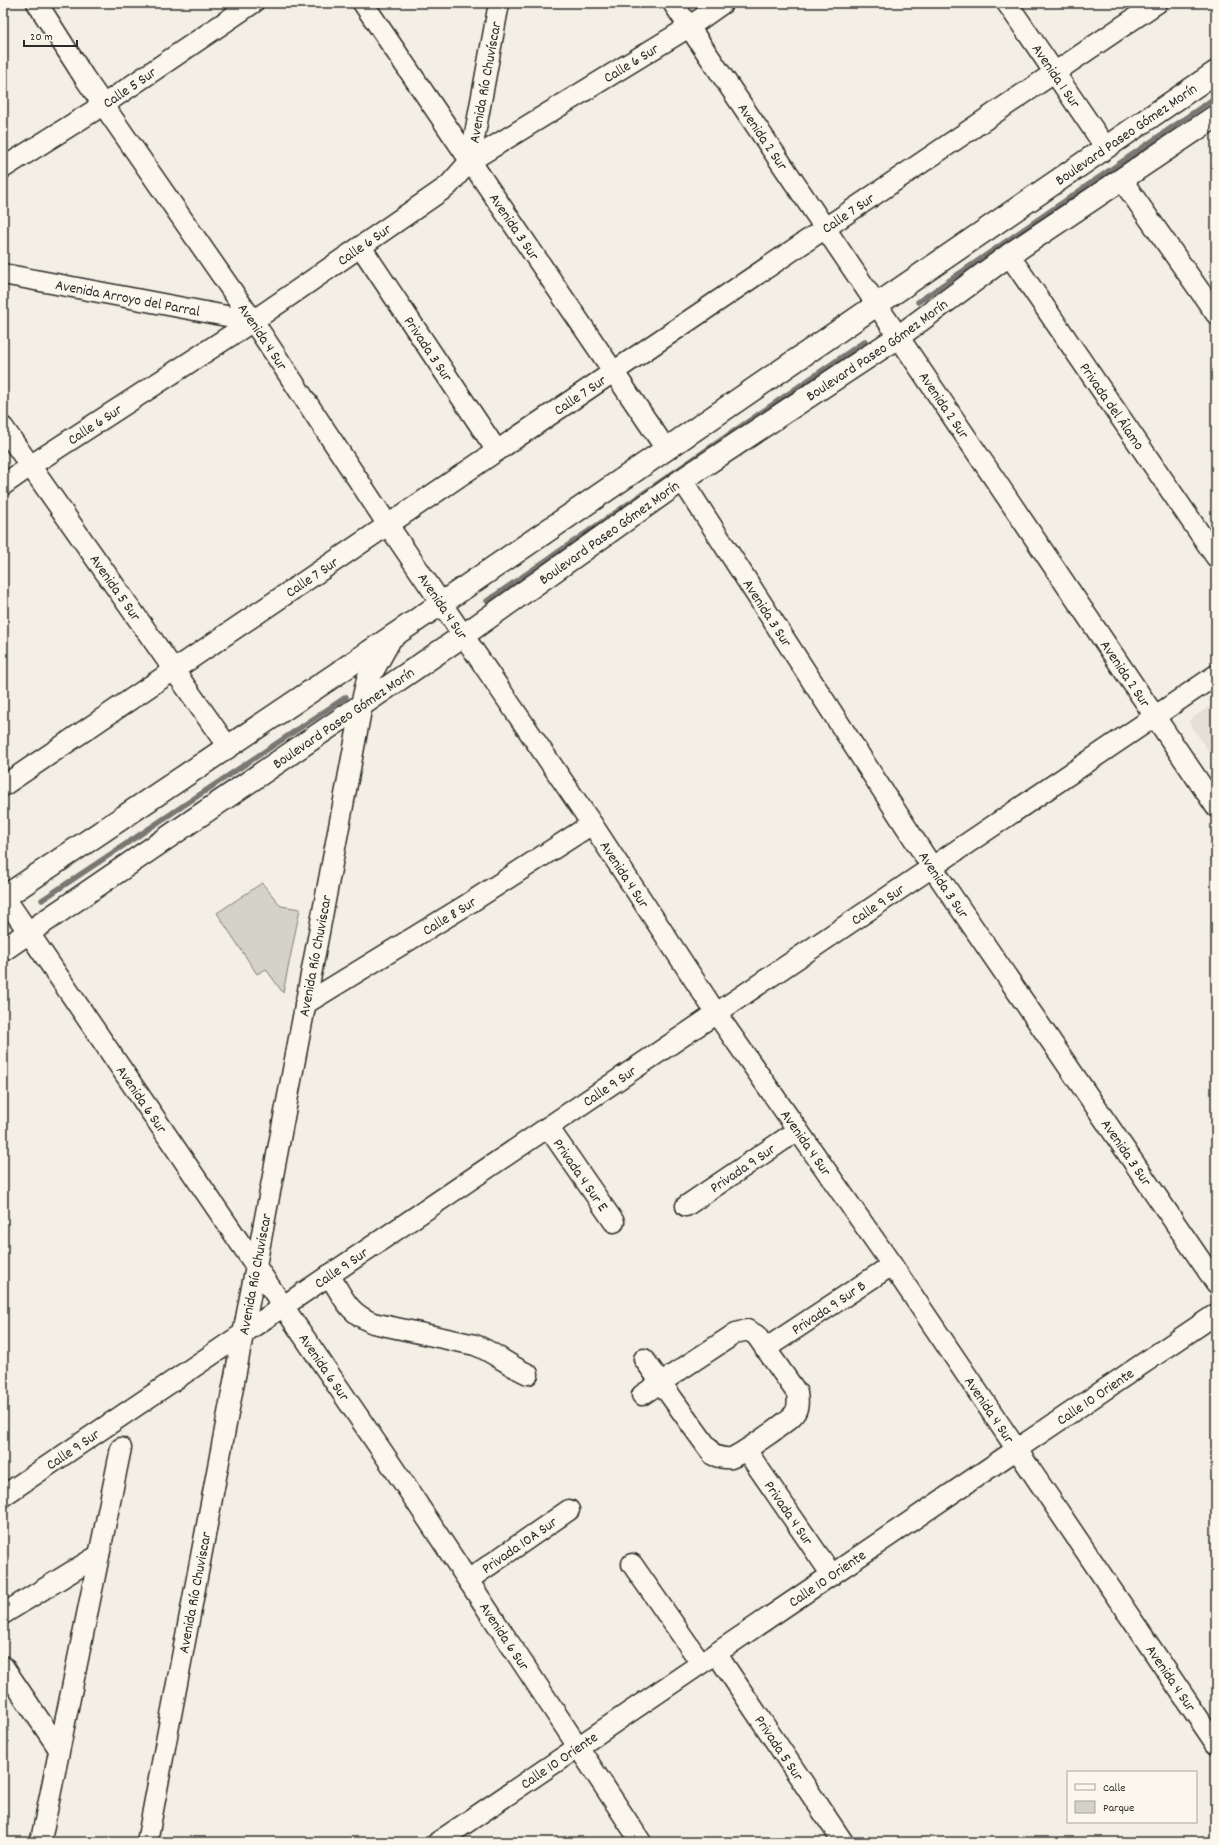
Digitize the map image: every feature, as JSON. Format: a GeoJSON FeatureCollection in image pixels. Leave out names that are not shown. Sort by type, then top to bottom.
{"type":"FeatureCollection","features":[{"type":"Feature","properties":{"kind":"main road","name":"Boulevard Paseo Gómez Morín"},"geometry":{"type":"LineString","coordinates":[[3,897],[442,603],[1216,72]]}},
{"type":"Feature","properties":{"kind":"main road","name":"Boulevard Paseo Gómez Morín"},"geometry":{"type":"LineString","coordinates":[[3,950],[464,635],[682,480],[898,337],[1009,255],[1216,116]]}},
{"type":"Feature","properties":{"kind":"main road"},"geometry":{"type":"LineString","coordinates":[[362,705],[368,679],[391,636]]}},
{"type":"Feature","properties":{"kind":"street","name":"Avenida 4 Sur"},"geometry":{"type":"LineString","coordinates":[[37,3],[103,105],[253,321],[388,525],[592,824],[716,1013],[892,1265],[1216,1744]]}},
{"type":"Feature","properties":{"kind":"street","name":"Calle 5 Sur"},"geometry":{"type":"LineString","coordinates":[[3,168],[103,105],[253,3]]}},
{"type":"Feature","properties":{"kind":"street","name":"Avenida 3 Sur"},"geometry":{"type":"LineString","coordinates":[[363,3],[666,449]]}},
{"type":"Feature","properties":{"kind":"street","name":"Avenida Río Chuvíscar"},"geometry":{"type":"LineString","coordinates":[[470,161],[500,3]]}},
{"type":"Feature","properties":{"kind":"street","name":"Avenida 2 Sur"},"geometry":{"type":"LineString","coordinates":[[672,3],[1216,808]]}},
{"type":"Feature","properties":{"kind":"street","name":"Calle 6 Sur"},"geometry":{"type":"LineString","coordinates":[[3,485],[253,321],[448,186],[470,161],[689,27],[723,3]]}},
{"type":"Feature","properties":{"kind":"street","name":"Avenida 1 Sur"},"geometry":{"type":"LineString","coordinates":[[1007,3],[1106,148]]}},
{"type":"Feature","properties":{"kind":"street","name":"Calle 7 Sur"},"geometry":{"type":"LineString","coordinates":[[3,786],[1157,3]]}},
{"type":"Feature","properties":{"kind":"street"},"geometry":{"type":"LineString","coordinates":[[1122,180],[1216,314]]}},
{"type":"Feature","properties":{"kind":"street","name":"Privada 3 Sur"},"geometry":{"type":"LineString","coordinates":[[360,247],[497,451]]}},
{"type":"Feature","properties":{"kind":"street","name":"Privada del Álamo"},"geometry":{"type":"LineString","coordinates":[[1009,255],[1216,557]]}},
{"type":"Feature","properties":{"kind":"street","name":"Avenida Arroyo del Parral"},"geometry":{"type":"LineString","coordinates":[[3,274],[253,321]]}},
{"type":"Feature","properties":{"kind":"street","name":"Avenida 5 Sur"},"geometry":{"type":"LineString","coordinates":[[3,427],[173,671],[228,747]]}},
{"type":"Feature","properties":{"kind":"street","name":"Avenida 3 Sur"},"geometry":{"type":"LineString","coordinates":[[682,480],[932,867],[1216,1283]]}},
{"type":"Feature","properties":{"kind":"street","name":"Calle 9 Sur"},"geometry":{"type":"LineString","coordinates":[[3,1496],[1216,675]]}},
{"type":"Feature","properties":{"kind":"street","name":"Avenida Río Chuviscar"},"geometry":{"type":"LineString","coordinates":[[147,1842],[362,705]]}},
{"type":"Feature","properties":{"kind":"street","name":"Calle 8 Sur"},"geometry":{"type":"LineString","coordinates":[[305,1004],[468,904],[592,824]]}},
{"type":"Feature","properties":{"kind":"street","name":"Avenida 6 Sur"},"geometry":{"type":"LineString","coordinates":[[3,897],[29,932],[468,1580],[641,1842]]}},
{"type":"Feature","properties":{"kind":"street","name":"Privada 4 Sur E"},"geometry":{"type":"LineString","coordinates":[[548,1127],[614,1222]]}},
{"type":"Feature","properties":{"kind":"street","name":"Privada 9 Sur"},"geometry":{"type":"LineString","coordinates":[[686,1206],[798,1130]]}},
{"type":"Feature","properties":{"kind":"street","name":"Privada 9 Sur B"},"geometry":{"type":"LineString","coordinates":[[766,1349],[892,1265]]}},
{"type":"Feature","properties":{"kind":"street"},"geometry":{"type":"LineString","coordinates":[[329,1275],[351,1310],[359,1317],[373,1323],[475,1345],[487,1349],[514,1368],[528,1374]]}},
{"type":"Feature","properties":{"kind":"street","name":"Calle 10 Oriente"},"geometry":{"type":"LineString","coordinates":[[438,1842],[1216,1314]]}},
{"type":"Feature","properties":{"kind":"street"},"geometry":{"type":"LineString","coordinates":[[642,1395],[660,1383],[736,1333],[747,1330],[756,1335],[797,1393],[797,1408],[795,1414],[789,1419],[746,1450],[729,1458],[718,1457],[713,1455],[660,1383],[644,1360]]}},
{"type":"Feature","properties":{"kind":"street"},"geometry":{"type":"LineString","coordinates":[[41,1840],[121,1448]]}},
{"type":"Feature","properties":{"kind":"street","name":"Privada 4 Sur"},"geometry":{"type":"LineString","coordinates":[[746,1450],[832,1575]]}},
{"type":"Feature","properties":{"kind":"street","name":"Privada 10A Sur"},"geometry":{"type":"LineString","coordinates":[[468,1580],[569,1510]]}},
{"type":"Feature","properties":{"kind":"street"},"geometry":{"type":"LineString","coordinates":[[3,1614],[99,1555]]}},
{"type":"Feature","properties":{"kind":"street","name":"Privada 5 Sur"},"geometry":{"type":"LineString","coordinates":[[632,1564],[709,1658],[843,1842]]}},
{"type":"Feature","properties":{"kind":"street"},"geometry":{"type":"LineString","coordinates":[[3,1666],[59,1749]]}},
{"type":"Feature","properties":{"kind":"shaded area"},"geometry":{"type":"Polygon","coordinates":[[[1216,702],[1216,762],[1188,721],[1216,702]]]}},
{"type":"Feature","properties":{"kind":"green space"},"geometry":{"type":"Polygon","coordinates":[[[262,883],[281,906],[300,909],[283,993],[266,969],[257,974],[217,913],[262,883]]]}},
{"type":"Feature","properties":{"kind":"waterway"},"geometry":{"type":"LineString","coordinates":[[918,302],[1216,97]]}},
{"type":"Feature","properties":{"kind":"waterway"},"geometry":{"type":"LineString","coordinates":[[487,601],[865,341]]}},
{"type":"Feature","properties":{"kind":"waterway"},"geometry":{"type":"LineString","coordinates":[[42,900],[346,697]]}}]}
